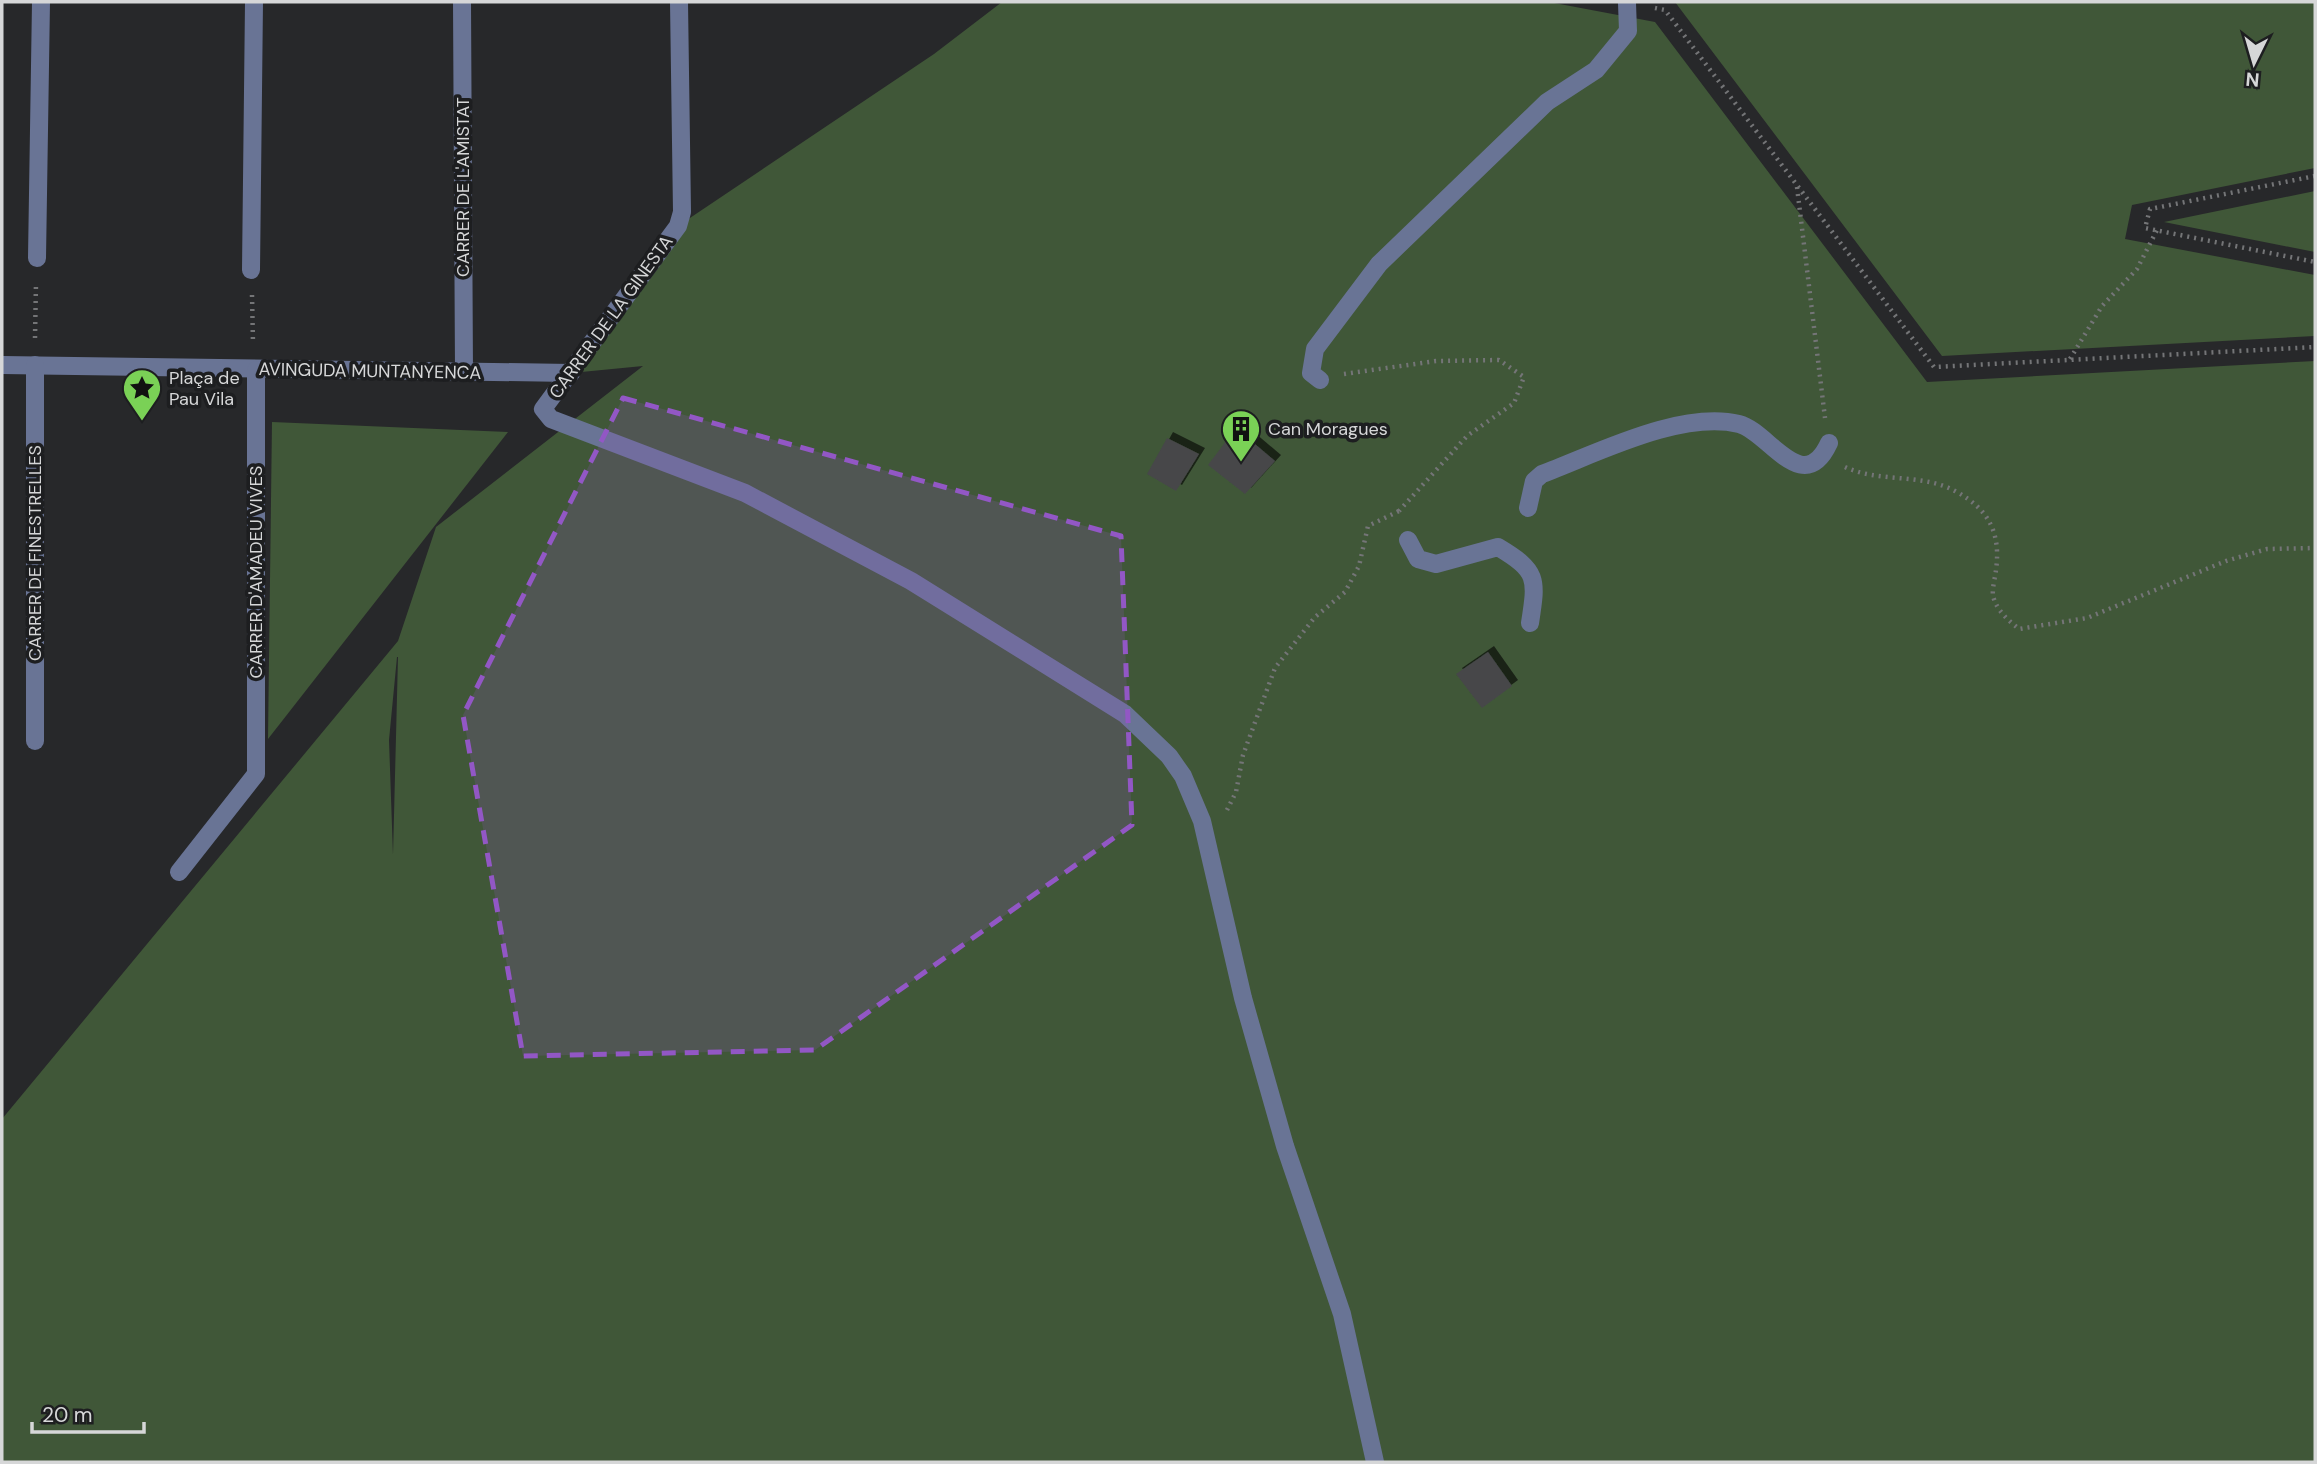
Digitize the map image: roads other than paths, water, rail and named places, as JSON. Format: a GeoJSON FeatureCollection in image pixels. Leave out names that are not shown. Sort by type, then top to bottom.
{"type":"FeatureCollection","features":[{"type":"Feature","properties":{"kind":"street"},"geometry":{"type":"LineString","coordinates":[[37,258],[41,2]]}},
{"type":"Feature","properties":{"kind":"street"},"geometry":{"type":"LineString","coordinates":[[251,270],[254,2]]}},
{"type":"Feature","properties":{"kind":"street","name":"CARRER DE L'AMISTAT"},"geometry":{"type":"LineString","coordinates":[[462,2],[464,372]]}},
{"type":"Feature","properties":{"kind":"street","name":"CARRER DE LA GINESTA"},"geometry":{"type":"LineString","coordinates":[[680,2],[682,212],[678,226],[543,409],[551,419],[744,493],[911,582],[1125,714],[1149,733],[1183,776],[1209,845],[1253,1035],[1285,1146],[1342,1314],[1375,1462]]}},
{"type":"Feature","properties":{"kind":"street"},"geometry":{"type":"LineString","coordinates":[[1320,380],[1311,373],[1315,349],[1379,264],[1547,102],[1596,70],[1628,31],[1627,3]]}},
{"type":"Feature","properties":{"kind":"street","name":"AVINGUDA MUNTANYENCA"},"geometry":{"type":"LineString","coordinates":[[2,365],[571,373]]}},
{"type":"Feature","properties":{"kind":"street","name":"CARRER DE FINESTRELLES"},"geometry":{"type":"LineString","coordinates":[[35,365],[35,741]]}},
{"type":"Feature","properties":{"kind":"street","name":"CARRER D'AMADEU VIVES"},"geometry":{"type":"LineString","coordinates":[[179,872],[257,774],[256,370]]}},
{"type":"Feature","properties":{"kind":"street"},"geometry":{"type":"LineString","coordinates":[[1528,508],[1530,490],[1542,474],[1669,427],[1698,423],[1740,424],[1786,459],[1806,463],[1826,449]]}},
{"type":"Feature","properties":{"kind":"street"},"geometry":{"type":"LineString","coordinates":[[1408,540],[1418,559],[1436,565],[1498,547],[1526,564],[1535,588],[1530,622]]}},
{"type":"Feature","properties":{"kind":"place","name":"Plaça de Pau Vila"},"geometry":{"type":"Point","coordinates":[142,422]}},
{"type":"Feature","properties":{"kind":"place","name":"Can Moragues"},"geometry":{"type":"Point","coordinates":[1241,463]}}]}
